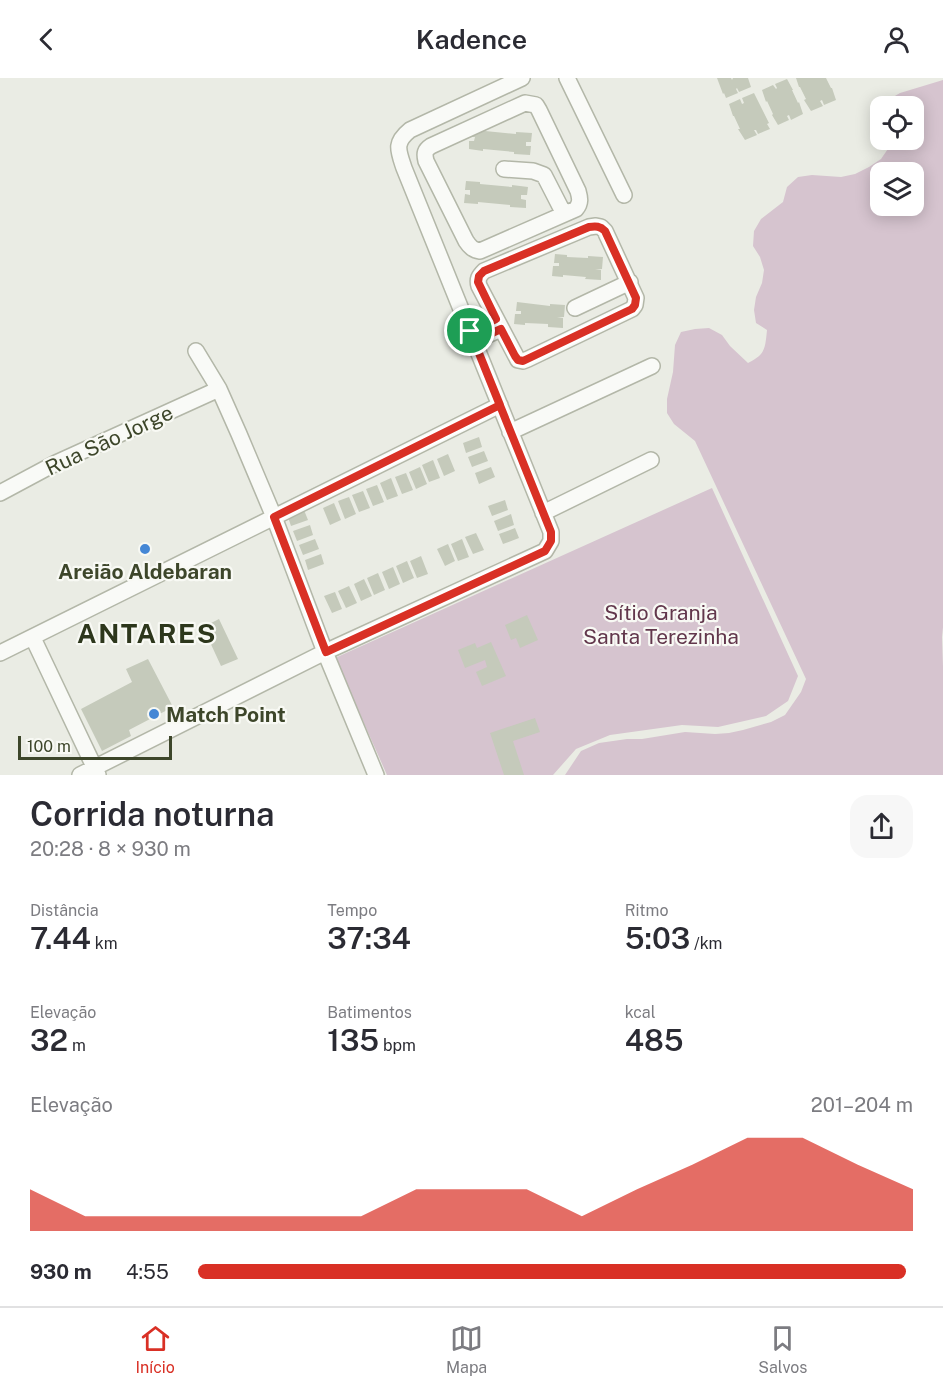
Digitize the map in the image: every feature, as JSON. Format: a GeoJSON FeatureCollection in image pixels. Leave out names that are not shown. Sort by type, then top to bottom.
{"type":"FeatureCollection","features":[{"type":"Feature","properties":{"kind":"street"},"geometry":{"type":"LineString","coordinates":[[80,775],[96,771],[326,652],[545,551],[551,541],[551,532],[400,157],[399,146],[401,137],[410,130],[522,78]]}},
{"type":"Feature","properties":{"kind":"street"},"geometry":{"type":"LineString","coordinates":[[567,78],[624,195]]}},
{"type":"Feature","properties":{"kind":"street"},"geometry":{"type":"LineString","coordinates":[[532,103],[536,105],[580,197],[579,206],[564,214],[480,251],[475,250],[470,247],[445,199],[426,161],[425,153],[431,146],[519,105],[532,103]]}},
{"type":"Feature","properties":{"kind":"street"},"geometry":{"type":"LineString","coordinates":[[504,169],[533,171],[544,175],[564,214]]}},
{"type":"Feature","properties":{"kind":"street"},"geometry":{"type":"LineString","coordinates":[[421,210],[445,199]]}},
{"type":"Feature","properties":{"kind":"street"},"geometry":{"type":"LineString","coordinates":[[596,226],[605,231],[630,282],[636,298],[632,309],[523,361],[518,360],[478,282],[479,276],[484,271],[596,226]]}},
{"type":"Feature","properties":{"kind":"street"},"geometry":{"type":"LineString","coordinates":[[575,308],[630,282]]}},
{"type":"Feature","properties":{"kind":"street"},"geometry":{"type":"LineString","coordinates":[[472,336],[499,324]]}},
{"type":"Feature","properties":{"kind":"street"},"geometry":{"type":"LineString","coordinates":[[196,351],[219,389],[274,517],[376,775]]}},
{"type":"Feature","properties":{"kind":"street"},"geometry":{"type":"LineString","coordinates":[[510,432],[652,366]]}},
{"type":"Feature","properties":{"kind":"street","name":"Rua São Jorge"},"geometry":{"type":"LineString","coordinates":[[0,493],[56,463],[219,389]]}},
{"type":"Feature","properties":{"kind":"street"},"geometry":{"type":"LineString","coordinates":[[0,653],[500,405]]}},
{"type":"Feature","properties":{"kind":"street"},"geometry":{"type":"LineString","coordinates":[[543,513],[651,460]]}},
{"type":"Feature","properties":{"kind":"street"},"geometry":{"type":"LineString","coordinates":[[33,638],[96,771]]}},
{"type":"Feature","properties":{"kind":"green space"},"geometry":{"type":"Polygon","coordinates":[[[943,80],[943,775],[565,775],[581,751],[599,743],[685,732],[715,734],[743,730],[771,722],[785,715],[801,692],[806,679],[695,441],[674,424],[667,413],[675,345],[681,332],[709,328],[722,335],[748,363],[761,354],[765,347],[767,330],[756,323],[754,310],[764,270],[753,246],[754,231],[761,219],[783,202],[787,187],[798,177],[812,175],[841,177],[855,174],[870,166],[870,216],[924,216],[924,162],[876,162],[887,150],[924,150],[924,96],[895,96],[943,80]]]}},
{"type":"Feature","properties":{"kind":"green space","name":"Sítio Granja Santa Terezinha"},"geometry":{"type":"Polygon","coordinates":[[[712,488],[798,676],[788,701],[766,716],[718,727],[682,725],[610,735],[576,749],[553,775],[387,775],[335,658],[712,488]]]}},
{"type":"Feature","properties":{"kind":"building"},"geometry":{"type":"Polygon","coordinates":[[[717,78],[731,78],[732,80],[733,78],[748,78],[751,87],[739,92],[737,88],[738,93],[726,98],[717,78]]]}},
{"type":"Feature","properties":{"kind":"building"},"geometry":{"type":"Polygon","coordinates":[[[796,78],[826,78],[836,100],[824,105],[822,100],[820,101],[823,106],[811,111],[804,100],[806,99],[796,78]]]}},
{"type":"Feature","properties":{"kind":"building"},"geometry":{"type":"Polygon","coordinates":[[[787,79],[803,114],[791,120],[789,115],[787,116],[789,120],[778,125],[762,90],[773,85],[776,89],[775,84],[787,79]]]}},
{"type":"Feature","properties":{"kind":"building"},"geometry":{"type":"Polygon","coordinates":[[[754,93],[770,129],[758,134],[754,130],[757,135],[745,140],[738,129],[740,129],[729,104],[740,99],[742,104],[744,103],[742,98],[754,93]]]}},
{"type":"Feature","properties":{"kind":"building"},"geometry":{"type":"Polygon","coordinates":[[[471,128],[516,134],[516,132],[532,133],[531,142],[526,142],[526,146],[531,146],[530,155],[469,149],[469,141],[474,141],[475,137],[470,137],[471,128]]]}},
{"type":"Feature","properties":{"kind":"building"},"geometry":{"type":"Polygon","coordinates":[[[466,181],[528,187],[527,195],[521,195],[521,199],[526,200],[526,208],[478,202],[478,204],[464,203],[465,194],[470,195],[470,190],[465,190],[466,181]]]}},
{"type":"Feature","properties":{"kind":"building"},"geometry":{"type":"Polygon","coordinates":[[[555,254],[567,255],[567,257],[603,257],[602,269],[595,270],[601,270],[601,280],[563,275],[563,277],[552,276],[553,266],[559,266],[559,263],[554,263],[555,254]]]}},
{"type":"Feature","properties":{"kind":"building"},"geometry":{"type":"Polygon","coordinates":[[[517,302],[550,306],[550,304],[565,305],[564,317],[557,317],[563,318],[563,328],[548,327],[548,324],[514,324],[515,314],[521,314],[521,311],[516,311],[517,302]]]}},
{"type":"Feature","properties":{"kind":"building"},"geometry":{"type":"Polygon","coordinates":[[[479,437],[482,447],[466,453],[463,443],[479,437]]]}},
{"type":"Feature","properties":{"kind":"building"},"geometry":{"type":"Polygon","coordinates":[[[484,451],[488,461],[472,467],[468,457],[484,451]]]}},
{"type":"Feature","properties":{"kind":"building"},"geometry":{"type":"Polygon","coordinates":[[[448,454],[455,471],[444,476],[437,459],[448,454]]]}},
{"type":"Feature","properties":{"kind":"building"},"geometry":{"type":"Polygon","coordinates":[[[433,460],[440,478],[429,482],[422,465],[433,460]]]}},
{"type":"Feature","properties":{"kind":"building"},"geometry":{"type":"Polygon","coordinates":[[[420,467],[427,484],[416,489],[409,472],[420,467]]]}},
{"type":"Feature","properties":{"kind":"building"},"geometry":{"type":"Polygon","coordinates":[[[491,467],[495,477],[479,484],[475,473],[491,467]]]}},
{"type":"Feature","properties":{"kind":"building"},"geometry":{"type":"Polygon","coordinates":[[[406,473],[413,490],[402,494],[395,477],[406,473]]]}},
{"type":"Feature","properties":{"kind":"building"},"geometry":{"type":"Polygon","coordinates":[[[391,478],[398,496],[387,500],[380,483],[391,478]]]}},
{"type":"Feature","properties":{"kind":"building"},"geometry":{"type":"Polygon","coordinates":[[[377,485],[384,502],[373,506],[366,489],[377,485]]]}},
{"type":"Feature","properties":{"kind":"building"},"geometry":{"type":"Polygon","coordinates":[[[363,491],[370,508],[359,512],[352,495],[363,491]]]}},
{"type":"Feature","properties":{"kind":"building"},"geometry":{"type":"Polygon","coordinates":[[[349,497],[356,514],[345,519],[338,501],[349,497]]]}},
{"type":"Feature","properties":{"kind":"building"},"geometry":{"type":"Polygon","coordinates":[[[505,500],[508,510],[492,516],[488,506],[505,500]]]}},
{"type":"Feature","properties":{"kind":"building"},"geometry":{"type":"Polygon","coordinates":[[[334,503],[341,520],[330,525],[323,508],[334,503]]]}},
{"type":"Feature","properties":{"kind":"building"},"geometry":{"type":"Polygon","coordinates":[[[304,510],[308,520],[291,526],[288,517],[304,510]]]}},
{"type":"Feature","properties":{"kind":"building"},"geometry":{"type":"Polygon","coordinates":[[[511,514],[514,525],[498,531],[494,521],[511,514]]]}},
{"type":"Feature","properties":{"kind":"building"},"geometry":{"type":"Polygon","coordinates":[[[310,525],[313,535],[297,541],[293,531],[310,525]]]}},
{"type":"Feature","properties":{"kind":"building"},"geometry":{"type":"Polygon","coordinates":[[[515,528],[519,538],[503,544],[499,534],[515,528]]]}},
{"type":"Feature","properties":{"kind":"building"},"geometry":{"type":"Polygon","coordinates":[[[476,533],[484,550],[473,554],[465,537],[476,533]]]}},
{"type":"Feature","properties":{"kind":"building"},"geometry":{"type":"Polygon","coordinates":[[[315,539],[319,549],[303,555],[299,545],[315,539]]]}},
{"type":"Feature","properties":{"kind":"building"},"geometry":{"type":"Polygon","coordinates":[[[462,539],[469,557],[458,561],[451,544],[462,539]]]}},
{"type":"Feature","properties":{"kind":"building"},"geometry":{"type":"Polygon","coordinates":[[[448,544],[455,561],[445,566],[437,549],[448,544]]]}},
{"type":"Feature","properties":{"kind":"building"},"geometry":{"type":"Polygon","coordinates":[[[321,554],[324,564],[308,570],[305,560],[321,554]]]}},
{"type":"Feature","properties":{"kind":"building"},"geometry":{"type":"Polygon","coordinates":[[[421,556],[428,574],[417,578],[410,561],[421,556]]]}},
{"type":"Feature","properties":{"kind":"building"},"geometry":{"type":"Polygon","coordinates":[[[407,561],[414,578],[403,583],[396,566],[407,561]]]}},
{"type":"Feature","properties":{"kind":"building"},"geometry":{"type":"Polygon","coordinates":[[[393,567],[400,584],[389,589],[382,572],[393,567]]]}},
{"type":"Feature","properties":{"kind":"building"},"geometry":{"type":"Polygon","coordinates":[[[378,573],[385,590],[374,595],[367,578],[378,573]]]}},
{"type":"Feature","properties":{"kind":"building"},"geometry":{"type":"Polygon","coordinates":[[[364,579],[372,596],[361,601],[354,584],[364,579]]]}},
{"type":"Feature","properties":{"kind":"building"},"geometry":{"type":"Polygon","coordinates":[[[349,586],[357,603],[346,608],[338,591],[349,586]]]}},
{"type":"Feature","properties":{"kind":"building"},"geometry":{"type":"Polygon","coordinates":[[[335,592],[342,609],[332,613],[324,596],[335,592]]]}},
{"type":"Feature","properties":{"kind":"building"},"geometry":{"type":"Polygon","coordinates":[[[527,615],[538,640],[520,648],[516,638],[511,640],[505,625],[527,615]]]}},
{"type":"Feature","properties":{"kind":"building"},"geometry":{"type":"Polygon","coordinates":[[[219,619],[238,659],[221,666],[203,627],[219,619]]]}},
{"type":"Feature","properties":{"kind":"building"},"geometry":{"type":"Polygon","coordinates":[[[491,642],[506,676],[482,686],[476,672],[487,667],[485,660],[465,668],[458,650],[475,643],[477,648],[491,642]]]}},
{"type":"Feature","properties":{"kind":"building"},"geometry":{"type":"Polygon","coordinates":[[[148,659],[173,707],[129,730],[131,736],[102,751],[81,709],[132,682],[126,669],[148,659]]]}},
{"type":"Feature","properties":{"kind":"building"},"geometry":{"type":"Polygon","coordinates":[[[535,718],[540,732],[513,741],[524,775],[504,775],[490,733],[535,718]]]}},
{"type":"Feature","properties":{"kind":"place","name":"Areião Aldebaran"},"geometry":{"type":"Point","coordinates":[145,549]}},
{"type":"Feature","properties":{"kind":"place","name":"Match Point"},"geometry":{"type":"Point","coordinates":[154,714]}},
{"type":"Feature","properties":{"kind":"district","name":"ANTARES"},"geometry":{"type":"Point","coordinates":[147,633]}},
{"type":"Feature","properties":{"kind":"route"},"geometry":{"type":"LineString","coordinates":[[470,331],[496,319],[478,282],[479,276],[484,271],[589,227],[601,227],[605,231],[636,298],[632,309],[523,361],[518,360],[515,356],[501,329],[474,341],[500,405],[510,432],[551,532],[551,541],[545,551],[326,652],[274,517],[500,405],[470,331]]}}]}
